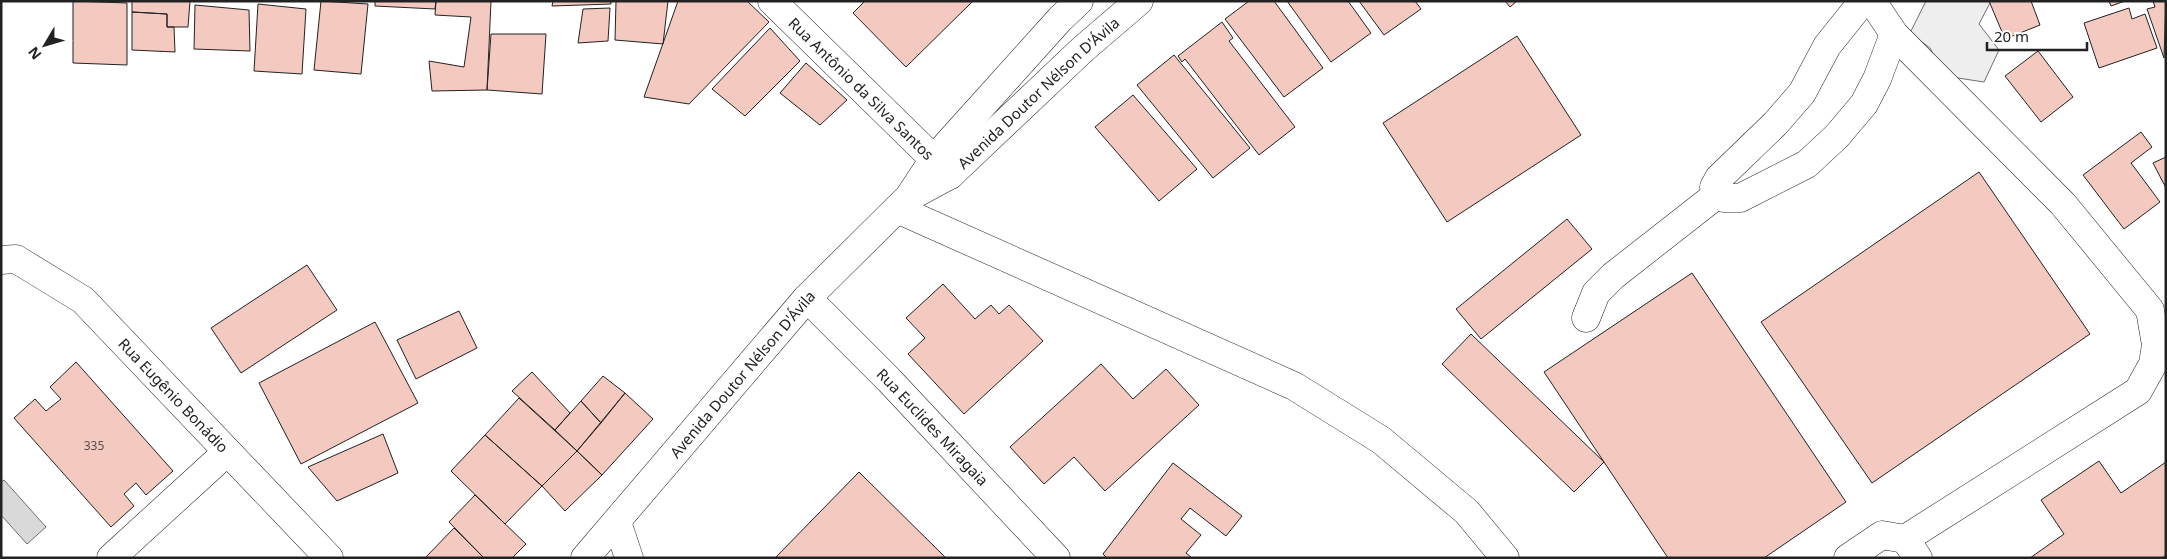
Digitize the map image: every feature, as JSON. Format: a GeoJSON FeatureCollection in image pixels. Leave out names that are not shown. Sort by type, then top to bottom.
{"type":"FeatureCollection","features":[{"type":"Feature","properties":{"kind":"street","name":"Rua Antônio da Silva Santos"},"geometry":{"type":"LineString","coordinates":[[772,1],[942,167]]}},
{"type":"Feature","properties":{"kind":"street","name":"Avenida Doutor Nélson D'Ávila"},"geometry":{"type":"LineString","coordinates":[[942,167],[1060,19],[1079,1]]}},
{"type":"Feature","properties":{"kind":"street","name":"Avenida Doutor Nélson D'Ávila"},"geometry":{"type":"LineString","coordinates":[[585,558],[807,298],[942,167],[1139,1]]}},
{"type":"Feature","properties":{"kind":"street"},"geometry":{"type":"LineString","coordinates":[[1863,1],[1827,46],[1802,93],[1775,124],[1719,178],[1714,187],[1719,193],[1724,198],[1740,198],[1807,164],[1837,136],[1864,104],[1877,79],[1894,34]]}},
{"type":"Feature","properties":{"kind":"street"},"geometry":{"type":"LineString","coordinates":[[1848,558],[1882,536],[1911,548],[2138,390],[2153,364],[2156,345],[2150,310],[2062,204],[1894,34],[1872,1]]}},
{"type":"Feature","properties":{"kind":"street"},"geometry":{"type":"LineString","coordinates":[[1586,318],[1596,293],[1613,276],[1719,193]]}},
{"type":"Feature","properties":{"kind":"street"},"geometry":{"type":"LineString","coordinates":[[903,203],[1294,386],[1381,440],[1467,512],[1505,558]]}},
{"type":"Feature","properties":{"kind":"street","name":"Rua Eugênio Bonádio"},"geometry":{"type":"LineString","coordinates":[[1,260],[16,259],[84,300],[329,558]]}},
{"type":"Feature","properties":{"kind":"street","name":"Rua Euclides Miragaia"},"geometry":{"type":"LineString","coordinates":[[807,298],[888,380],[1056,558]]}},
{"type":"Feature","properties":{"kind":"street"},"geometry":{"type":"LineString","coordinates":[[112,558],[228,452]]}},
{"type":"Feature","properties":{"kind":"street"},"geometry":{"type":"LineString","coordinates":[[617,522],[629,558]]}},
{"type":"Feature","properties":{"kind":"shaded area"},"geometry":{"type":"Polygon","coordinates":[[[1926,1],[1991,1],[1979,24],[1999,50],[1984,82],[1945,76],[1930,48],[1910,33],[1926,1]]]}},
{"type":"Feature","properties":{"kind":"shaded area"},"geometry":{"type":"Polygon","coordinates":[[[4,480],[46,527],[27,544],[1,515],[1,482],[4,480]]]}},
{"type":"Feature","properties":{"kind":"building"},"geometry":{"type":"Polygon","coordinates":[[[73,1],[127,3],[127,65],[73,63],[73,1]]]}},
{"type":"Feature","properties":{"kind":"building"},"geometry":{"type":"Polygon","coordinates":[[[132,1],[190,1],[188,27],[167,27],[167,14],[132,12],[132,1]]]}},
{"type":"Feature","properties":{"kind":"building"},"geometry":{"type":"Polygon","coordinates":[[[321,1],[368,4],[361,74],[314,70],[321,1]]]}},
{"type":"Feature","properties":{"kind":"building"},"geometry":{"type":"Polygon","coordinates":[[[375,1],[436,1],[435,9],[375,6],[375,1]]]}},
{"type":"Feature","properties":{"kind":"building"},"geometry":{"type":"Polygon","coordinates":[[[436,1],[491,1],[487,90],[432,91],[429,61],[464,67],[471,17],[435,15],[436,1]]]}},
{"type":"Feature","properties":{"kind":"building"},"geometry":{"type":"Polygon","coordinates":[[[553,1],[611,1],[611,4],[552,6],[553,1]]]}},
{"type":"Feature","properties":{"kind":"building"},"geometry":{"type":"Polygon","coordinates":[[[616,1],[668,1],[663,44],[615,40],[616,1]]]}},
{"type":"Feature","properties":{"kind":"building"},"geometry":{"type":"Polygon","coordinates":[[[678,1],[747,1],[769,22],[689,104],[644,97],[678,1]]]}},
{"type":"Feature","properties":{"kind":"building"},"geometry":{"type":"Polygon","coordinates":[[[865,1],[973,1],[906,67],[853,13],[865,1]]]}},
{"type":"Feature","properties":{"kind":"building"},"geometry":{"type":"Polygon","coordinates":[[[1249,1],[1274,1],[1323,68],[1284,97],[1225,19],[1249,1]]]}},
{"type":"Feature","properties":{"kind":"building"},"geometry":{"type":"Polygon","coordinates":[[[1287,1],[1348,1],[1371,33],[1331,62],[1287,1]]]}},
{"type":"Feature","properties":{"kind":"building"},"geometry":{"type":"Polygon","coordinates":[[[1359,1],[1415,1],[1421,9],[1384,35],[1359,1]]]}},
{"type":"Feature","properties":{"kind":"building"},"geometry":{"type":"Polygon","coordinates":[[[1505,1],[1517,1],[1510,7],[1505,1]]]}},
{"type":"Feature","properties":{"kind":"building"},"geometry":{"type":"Polygon","coordinates":[[[1989,1],[2031,1],[2040,25],[2005,39],[1989,1]]]}},
{"type":"Feature","properties":{"kind":"building"},"geometry":{"type":"Polygon","coordinates":[[[2109,1],[2125,1],[2111,6],[2109,1]]]}},
{"type":"Feature","properties":{"kind":"building"},"geometry":{"type":"Polygon","coordinates":[[[2153,1],[2166,1],[2164,58],[2147,9],[2155,7],[2153,1]]]}},
{"type":"Feature","properties":{"kind":"building"},"geometry":{"type":"Polygon","coordinates":[[[258,4],[306,9],[302,74],[254,71],[258,4]]]}},
{"type":"Feature","properties":{"kind":"building"},"geometry":{"type":"Polygon","coordinates":[[[195,5],[249,10],[250,51],[194,49],[195,5]]]}},
{"type":"Feature","properties":{"kind":"building"},"geometry":{"type":"Polygon","coordinates":[[[610,8],[608,41],[578,43],[583,9],[610,8]]]}},
{"type":"Feature","properties":{"kind":"building"},"geometry":{"type":"Polygon","coordinates":[[[2129,8],[2132,19],[2145,14],[2157,48],[2099,68],[2084,23],[2129,8]]]}},
{"type":"Feature","properties":{"kind":"building"},"geometry":{"type":"Polygon","coordinates":[[[132,12],[167,14],[167,27],[174,27],[175,52],[132,50],[132,12]]]}},
{"type":"Feature","properties":{"kind":"building"},"geometry":{"type":"Polygon","coordinates":[[[1222,22],[1233,38],[1229,41],[1295,127],[1259,155],[1185,59],[1182,62],[1178,56],[1222,22]]]}},
{"type":"Feature","properties":{"kind":"building"},"geometry":{"type":"Polygon","coordinates":[[[770,28],[800,61],[745,116],[712,89],[770,28]]]}},
{"type":"Feature","properties":{"kind":"building"},"geometry":{"type":"Polygon","coordinates":[[[491,34],[546,34],[542,94],[487,90],[491,34]]]}},
{"type":"Feature","properties":{"kind":"building"},"geometry":{"type":"Polygon","coordinates":[[[1517,36],[1581,135],[1447,222],[1383,123],[1517,36]]]}},
{"type":"Feature","properties":{"kind":"building"},"geometry":{"type":"Polygon","coordinates":[[[2038,51],[2073,97],[2041,122],[2005,76],[2038,51]]]}},
{"type":"Feature","properties":{"kind":"building"},"geometry":{"type":"Polygon","coordinates":[[[1174,55],[1250,148],[1213,178],[1137,85],[1174,55]]]}},
{"type":"Feature","properties":{"kind":"building"},"geometry":{"type":"Polygon","coordinates":[[[806,63],[847,100],[820,125],[780,93],[806,63]]]}},
{"type":"Feature","properties":{"kind":"building"},"geometry":{"type":"Polygon","coordinates":[[[1133,95],[1197,169],[1159,201],[1095,127],[1133,95]]]}},
{"type":"Feature","properties":{"kind":"building"},"geometry":{"type":"Polygon","coordinates":[[[2141,132],[2152,147],[2131,163],[2160,202],[2124,229],[2083,175],[2141,132]]]}},
{"type":"Feature","properties":{"kind":"building"},"geometry":{"type":"Polygon","coordinates":[[[2166,157],[2166,188],[2153,163],[2166,157]]]}},
{"type":"Feature","properties":{"kind":"building"},"geometry":{"type":"Polygon","coordinates":[[[1979,172],[2090,334],[1872,483],[1761,322],[1979,172]]]}},
{"type":"Feature","properties":{"kind":"building"},"geometry":{"type":"Polygon","coordinates":[[[1567,219],[1592,249],[1481,339],[1456,309],[1567,219]]]}},
{"type":"Feature","properties":{"kind":"building"},"geometry":{"type":"Polygon","coordinates":[[[307,265],[337,310],[241,373],[211,328],[307,265]]]}},
{"type":"Feature","properties":{"kind":"building"},"geometry":{"type":"Polygon","coordinates":[[[1692,273],[1846,502],[1764,558],[1668,558],[1544,372],[1692,273]]]}},
{"type":"Feature","properties":{"kind":"building"},"geometry":{"type":"Polygon","coordinates":[[[943,284],[975,319],[991,305],[999,314],[1009,305],[1043,341],[964,414],[908,354],[925,338],[906,318],[943,284]]]}},
{"type":"Feature","properties":{"kind":"building"},"geometry":{"type":"Polygon","coordinates":[[[459,311],[477,348],[416,379],[397,340],[459,311]]]}},
{"type":"Feature","properties":{"kind":"building"},"geometry":{"type":"Polygon","coordinates":[[[375,322],[418,403],[301,464],[259,383],[375,322]]]}},
{"type":"Feature","properties":{"kind":"building"},"geometry":{"type":"Polygon","coordinates":[[[1471,334],[1604,462],[1574,492],[1442,364],[1471,334]]]}},
{"type":"Feature","properties":{"kind":"building"},"geometry":{"type":"Polygon","coordinates":[[[76,362],[173,471],[146,495],[136,483],[124,494],[134,506],[111,527],[14,418],[35,399],[46,411],[61,399],[50,387],[76,362]]]}},
{"type":"Feature","properties":{"kind":"building"},"geometry":{"type":"Polygon","coordinates":[[[1101,364],[1133,399],[1166,369],[1199,405],[1105,491],[1074,457],[1044,484],[1010,447],[1101,364]]]}},
{"type":"Feature","properties":{"kind":"building"},"geometry":{"type":"Polygon","coordinates":[[[532,372],[570,413],[555,430],[512,391],[532,372]]]}},
{"type":"Feature","properties":{"kind":"building"},"geometry":{"type":"Polygon","coordinates":[[[603,376],[625,393],[601,423],[581,401],[603,376]]]}},
{"type":"Feature","properties":{"kind":"building"},"geometry":{"type":"Polygon","coordinates":[[[625,393],[653,419],[602,475],[577,451],[625,393]]]}},
{"type":"Feature","properties":{"kind":"building"},"geometry":{"type":"Polygon","coordinates":[[[519,398],[577,451],[542,486],[485,435],[519,398]]]}},
{"type":"Feature","properties":{"kind":"building"},"geometry":{"type":"Polygon","coordinates":[[[581,401],[601,423],[577,451],[555,430],[581,401]]]}},
{"type":"Feature","properties":{"kind":"building"},"geometry":{"type":"Polygon","coordinates":[[[383,434],[398,473],[337,501],[308,467],[383,434]]]}},
{"type":"Feature","properties":{"kind":"building"},"geometry":{"type":"Polygon","coordinates":[[[485,435],[542,486],[505,524],[451,471],[485,435]]]}},
{"type":"Feature","properties":{"kind":"building"},"geometry":{"type":"Polygon","coordinates":[[[577,451],[602,475],[565,511],[542,486],[577,451]]]}},
{"type":"Feature","properties":{"kind":"building"},"geometry":{"type":"Polygon","coordinates":[[[2099,461],[2121,493],[2166,462],[2166,555],[2162,558],[2030,558],[2064,534],[2041,500],[2099,461]]]}},
{"type":"Feature","properties":{"kind":"building"},"geometry":{"type":"Polygon","coordinates":[[[1173,463],[1242,516],[1226,536],[1190,508],[1181,519],[1201,535],[1186,553],[1192,558],[1107,558],[1103,554],[1173,463]]]}},
{"type":"Feature","properties":{"kind":"building"},"geometry":{"type":"Polygon","coordinates":[[[859,472],[946,558],[775,558],[859,472]]]}},
{"type":"Feature","properties":{"kind":"building"},"geometry":{"type":"Polygon","coordinates":[[[475,495],[526,544],[512,558],[484,558],[449,522],[475,495]]]}},
{"type":"Feature","properties":{"kind":"building"},"geometry":{"type":"Polygon","coordinates":[[[454,528],[484,558],[425,558],[454,528]]]}}]}
